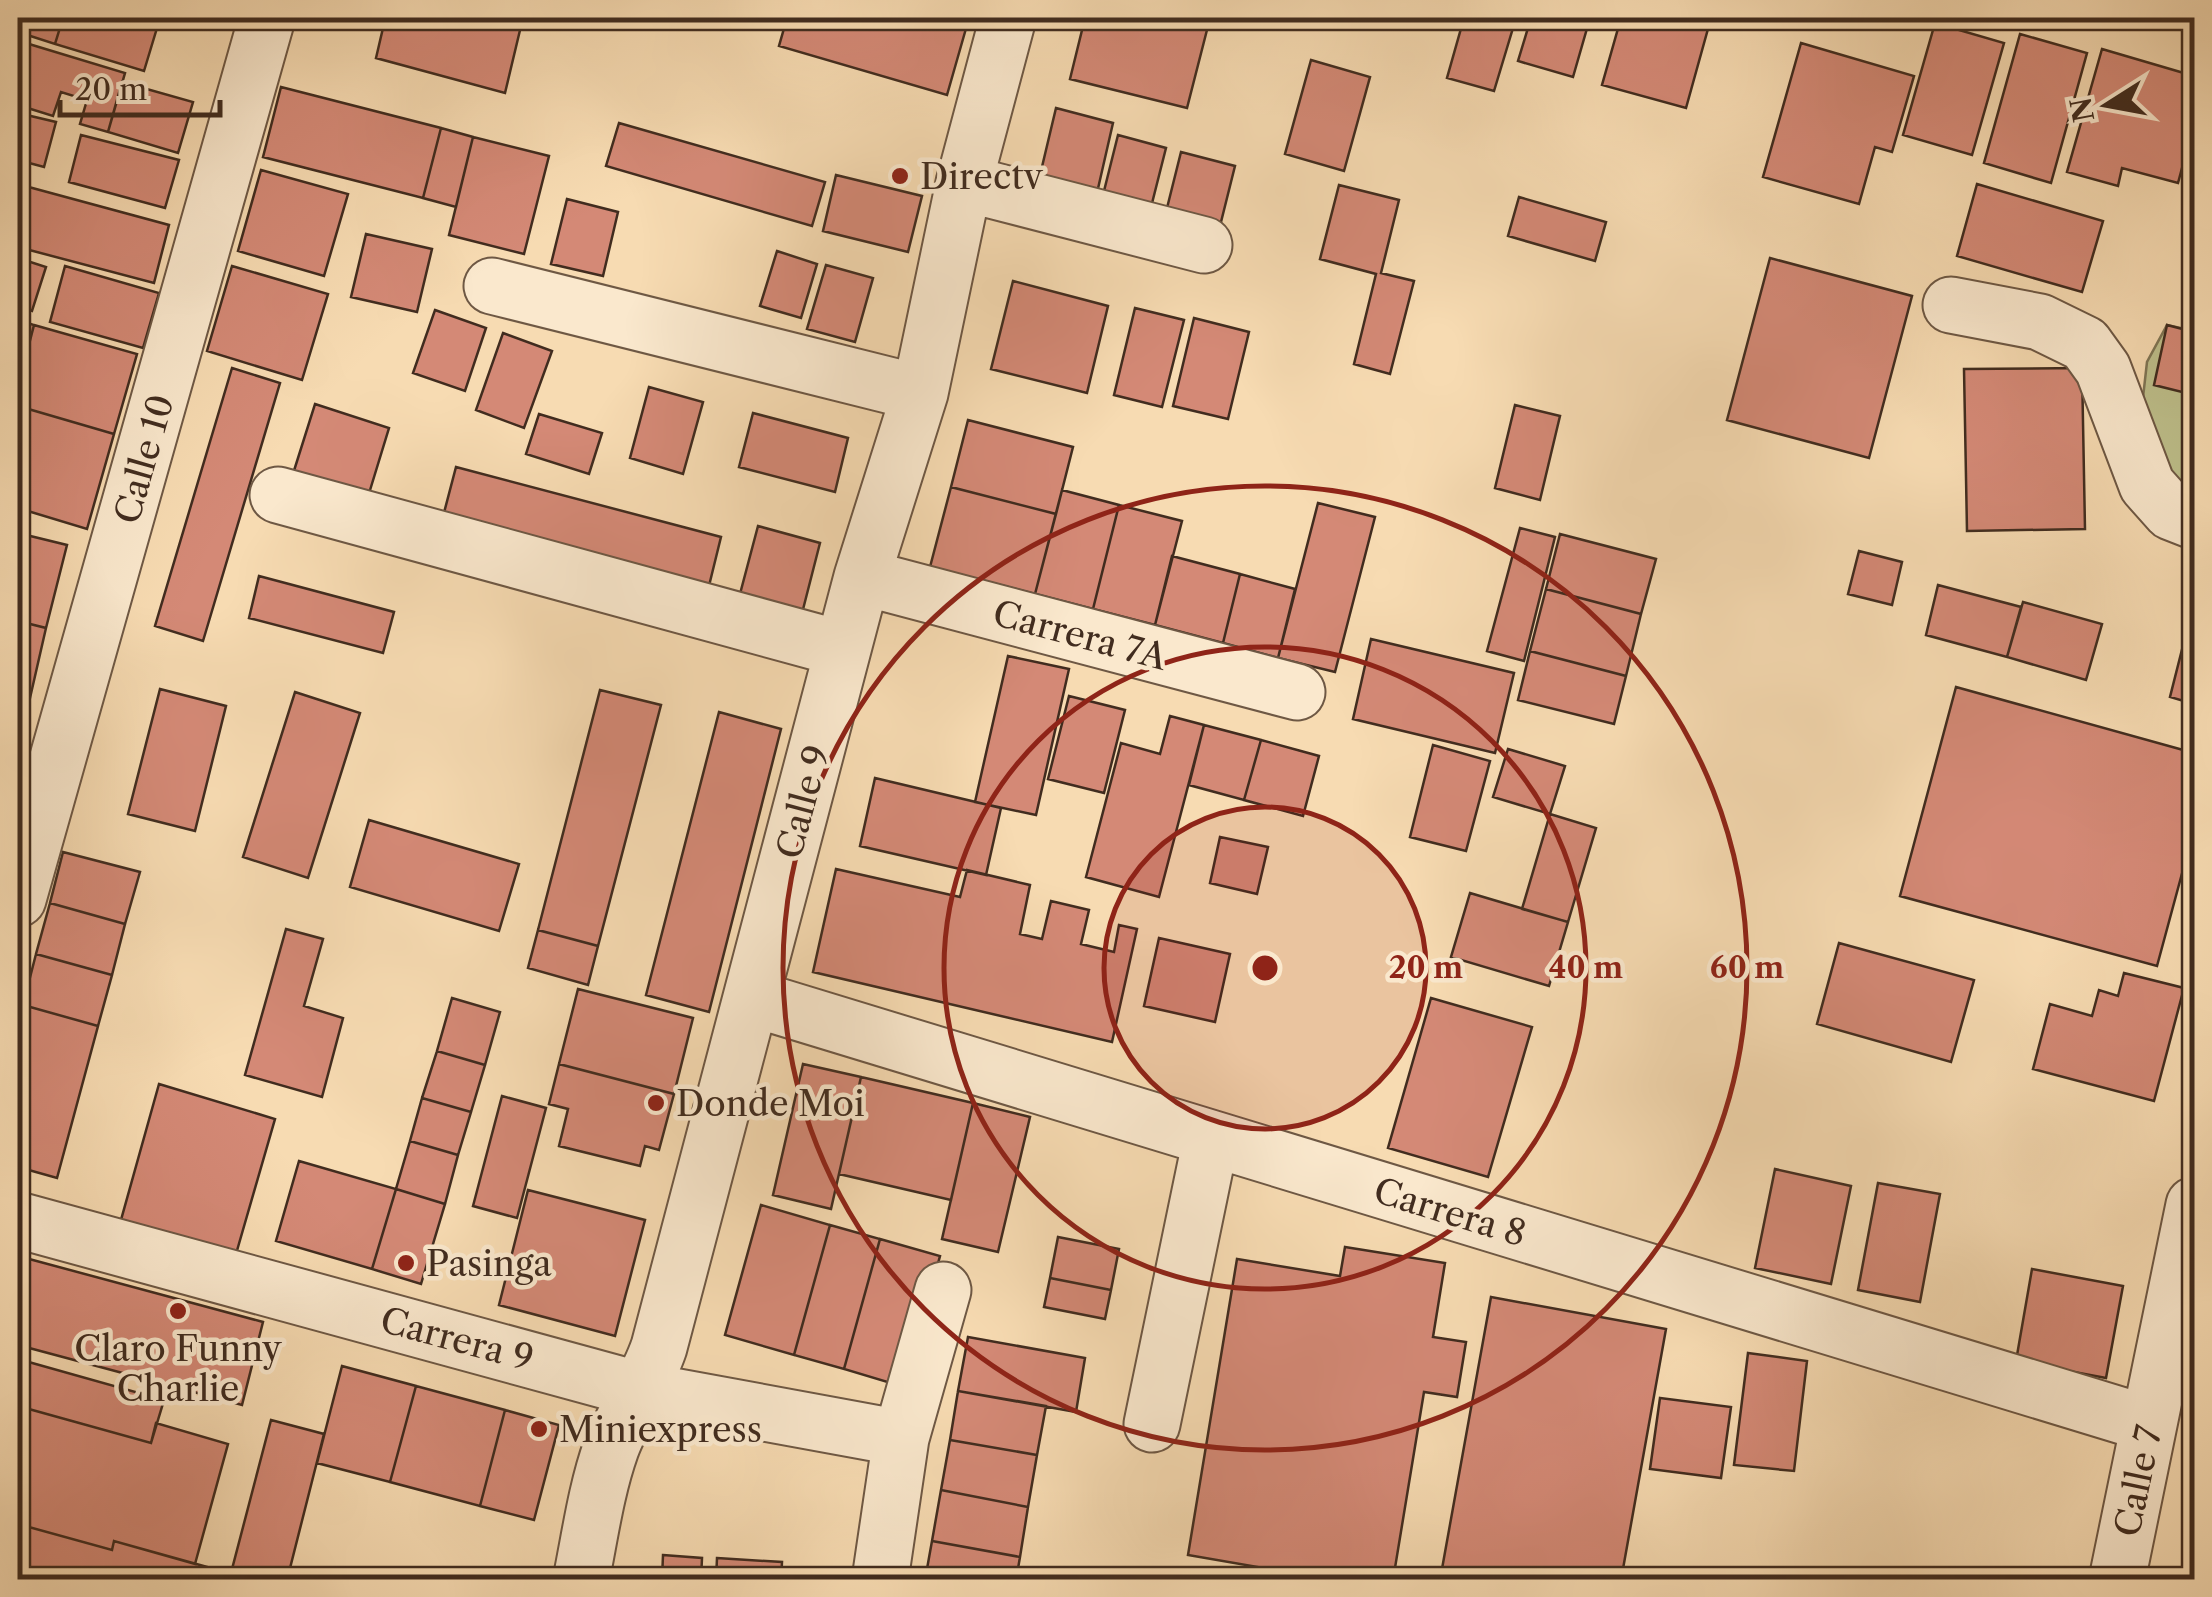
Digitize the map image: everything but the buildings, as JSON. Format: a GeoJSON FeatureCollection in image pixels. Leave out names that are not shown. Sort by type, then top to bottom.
{"type":"FeatureCollection","features":[{"type":"Feature","properties":{"kind":"street","name":"Calle 10"},"geometry":{"type":"LineString","coordinates":[[18,899],[267,18]]}},
{"type":"Feature","properties":{"kind":"street","name":"Calle 9"},"geometry":{"type":"LineString","coordinates":[[581,1580],[612,1446],[659,1348],[842,649],[920,393],[964,184],[1008,18]]}},
{"type":"Feature","properties":{"kind":"street"},"geometry":{"type":"LineString","coordinates":[[964,184],[1204,245]]}},
{"type":"Feature","properties":{"kind":"street"},"geometry":{"type":"LineString","coordinates":[[492,286],[920,393]]}},
{"type":"Feature","properties":{"kind":"street"},"geometry":{"type":"LineString","coordinates":[[1951,306],[2040,322],[2085,344],[2102,369],[2147,485],[2171,512],[2194,521]]}},
{"type":"Feature","properties":{"kind":"street"},"geometry":{"type":"LineString","coordinates":[[278,494],[842,649]]}},
{"type":"Feature","properties":{"kind":"street","name":"Carrera 7A"},"geometry":{"type":"LineString","coordinates":[[862,577],[1297,692]]}},
{"type":"Feature","properties":{"kind":"street","name":"Carrera 8"},"geometry":{"type":"LineString","coordinates":[[751,998],[2150,1424]]}},
{"type":"Feature","properties":{"kind":"street"},"geometry":{"type":"LineString","coordinates":[[1152,1424],[1210,1138]]}},
{"type":"Feature","properties":{"kind":"street","name":"Calle 7"},"geometry":{"type":"LineString","coordinates":[[2117,1580],[2194,1206]]}},
{"type":"Feature","properties":{"kind":"street","name":"Carrera 9"},"geometry":{"type":"LineString","coordinates":[[18,1220],[640,1390],[901,1438]]}},
{"type":"Feature","properties":{"kind":"street"},"geometry":{"type":"LineString","coordinates":[[880,1580],[901,1438],[944,1290]]}},
{"type":"Feature","properties":{"kind":"green space"},"geometry":{"type":"Polygon","coordinates":[[[2167,325],[2194,331],[2194,495],[2165,484],[2140,424],[2147,362],[2167,325]]]}},
{"type":"Feature","properties":{"kind":"place","name":"Directv"},"geometry":{"type":"Point","coordinates":[900,176]}},
{"type":"Feature","properties":{"kind":"place","name":"Donde Moi"},"geometry":{"type":"Point","coordinates":[656,1103]}},
{"type":"Feature","properties":{"kind":"place","name":"Pasinga"},"geometry":{"type":"Point","coordinates":[406,1263]}},
{"type":"Feature","properties":{"kind":"place","name":"Claro Funny Charlie"},"geometry":{"type":"Point","coordinates":[178,1311]}},
{"type":"Feature","properties":{"kind":"place","name":"Miniexpress"},"geometry":{"type":"Point","coordinates":[539,1429]}}]}
